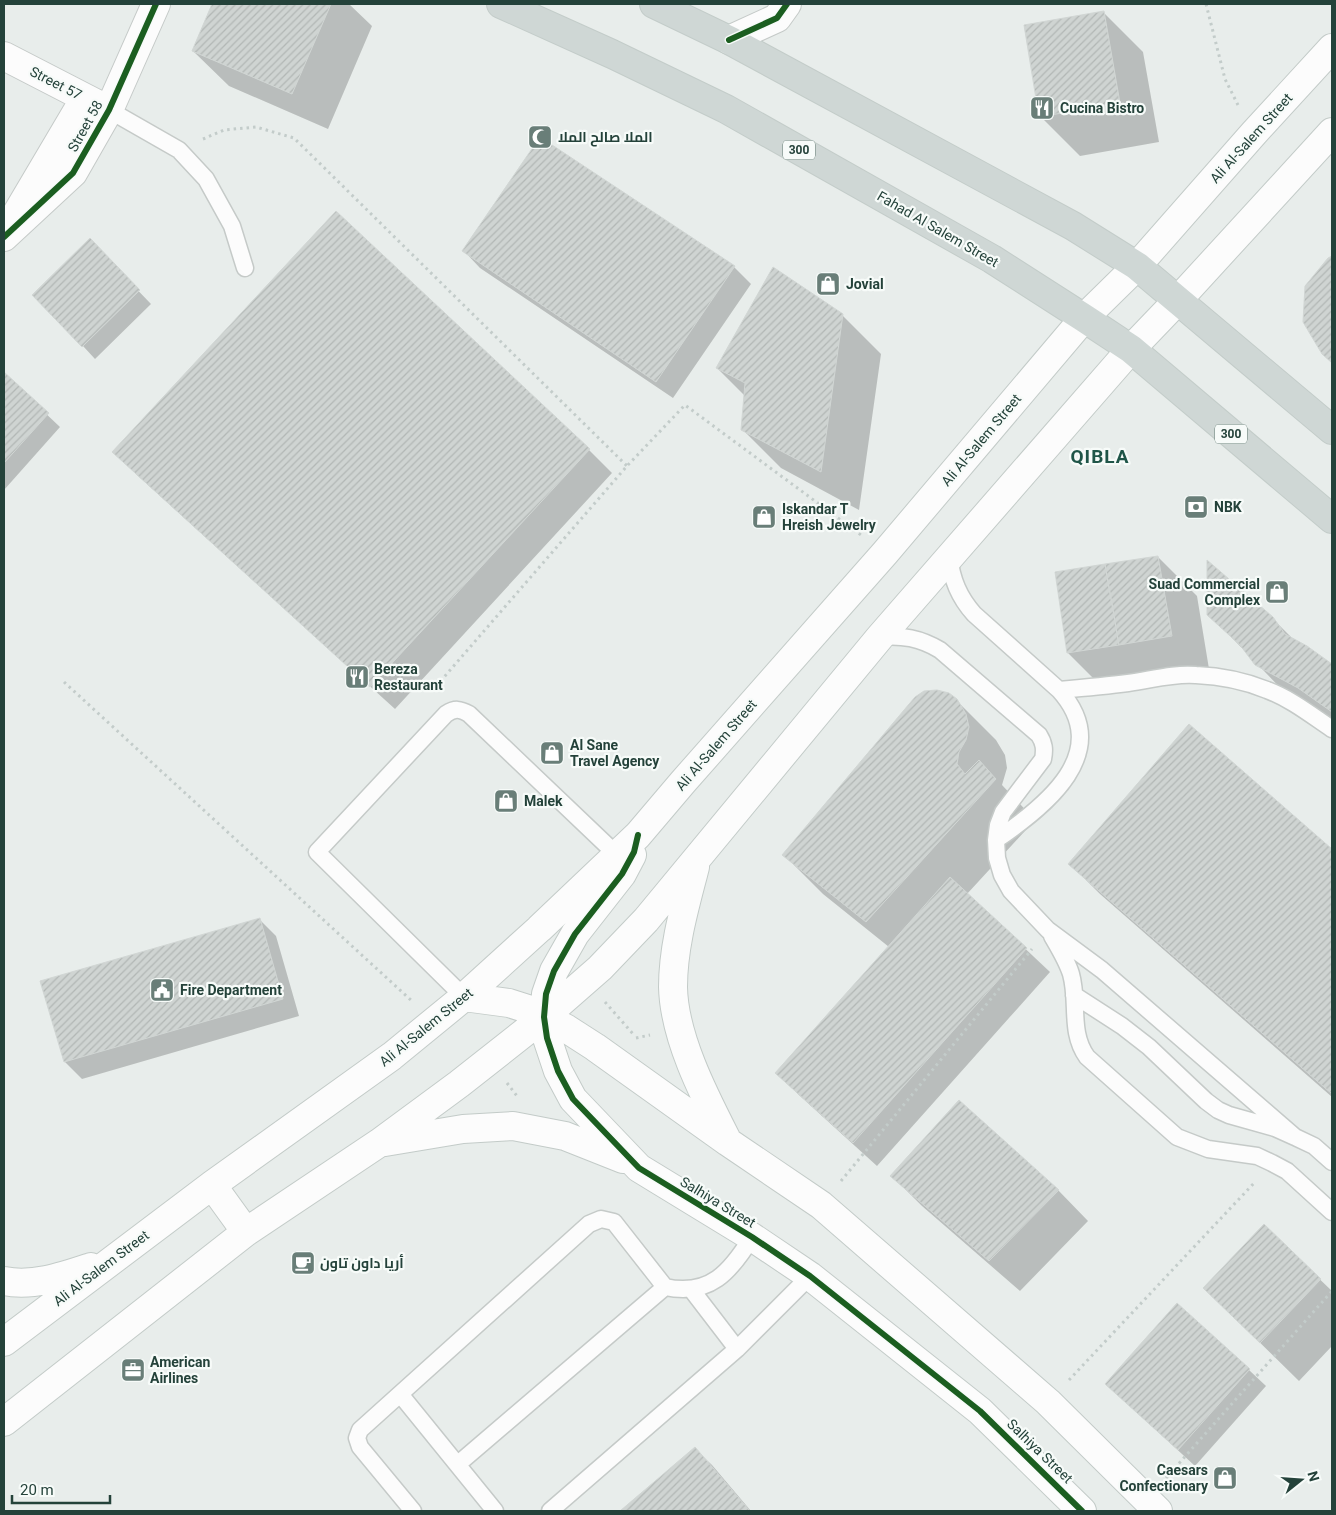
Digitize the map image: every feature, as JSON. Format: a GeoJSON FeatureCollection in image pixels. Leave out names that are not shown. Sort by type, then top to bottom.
{"type":"FeatureCollection","features":[{"type":"Feature","properties":{"kind":"main road","name":"Street 58"},"geometry":{"type":"LineString","coordinates":[[4,236],[73,174],[109,110],[156,4]]}},
{"type":"Feature","properties":{"kind":"main road","name":"Fahad Al Salem Street"},"geometry":{"type":"LineString","coordinates":[[501,4],[612,54],[726,109],[992,259],[1131,349],[1332,519]]}},
{"type":"Feature","properties":{"kind":"main road"},"geometry":{"type":"LineString","coordinates":[[654,4],[729,40],[1073,226],[1137,266],[1332,430]]}},
{"type":"Feature","properties":{"kind":"main road"},"geometry":{"type":"LineString","coordinates":[[729,40],[777,18],[786,4]]}},
{"type":"Feature","properties":{"kind":"main road","name":"Ali Al-Salem Street"},"geometry":{"type":"LineString","coordinates":[[4,1342],[212,1185],[392,1056],[464,997],[550,919],[638,835],[885,553],[1084,318],[1137,266],[1254,132],[1332,48]]}},
{"type":"Feature","properties":{"kind":"main road","name":"Street 57"},"geometry":{"type":"LineString","coordinates":[[4,56],[109,110]]}},
{"type":"Feature","properties":{"kind":"main road","name":"Street 58"},"geometry":{"type":"LineString","coordinates":[[4,236],[85,98]]}},
{"type":"Feature","properties":{"kind":"main road"},"geometry":{"type":"LineString","coordinates":[[4,1422],[246,1232],[379,1144],[459,1084],[544,1017],[600,968],[646,920],[880,637],[1131,349],[1332,132]]}},
{"type":"Feature","properties":{"kind":"main road","name":"Salhiya Street"},"geometry":{"type":"LineString","coordinates":[[638,835],[634,852],[622,874],[575,934],[554,970],[546,994],[544,1017],[548,1038],[558,1071],[572,1099],[639,1168],[752,1237],[810,1276],[980,1411],[1082,1511]]}},
{"type":"Feature","properties":{"kind":"main road"},"geometry":{"type":"LineString","coordinates":[[697,859],[677,935],[673,988],[679,1028],[702,1091],[728,1142]]}},
{"type":"Feature","properties":{"kind":"main road"},"geometry":{"type":"LineString","coordinates":[[464,997],[509,1003],[530,1010],[567,1029],[821,1205],[1048,1402],[1153,1505]]}},
{"type":"Feature","properties":{"kind":"main road"},"geometry":{"type":"LineString","coordinates":[[379,1144],[463,1129],[513,1126],[565,1136],[618,1157],[639,1168]]}},
{"type":"Feature","properties":{"kind":"main road"},"geometry":{"type":"LineString","coordinates":[[212,1185],[246,1232]]}},
{"type":"Feature","properties":{"kind":"main road"},"geometry":{"type":"LineString","coordinates":[[4,1281],[14,1283],[60,1278],[109,1261]]}},
{"type":"Feature","properties":{"kind":"lane"},"geometry":{"type":"LineString","coordinates":[[109,110],[179,150],[206,180],[232,226],[245,268]]}},
{"type":"Feature","properties":{"kind":"lane"},"geometry":{"type":"LineString","coordinates":[[949,557],[951,573],[956,588],[964,602],[974,614],[1069,700],[1080,724],[1080,750],[1076,762],[1057,788],[1035,811],[996,840]]}},
{"type":"Feature","properties":{"kind":"lane"},"geometry":{"type":"LineString","coordinates":[[880,637],[898,636],[928,643],[940,650],[1039,735],[1045,750],[1043,759],[1004,812],[998,825],[996,858],[1002,875],[1011,891],[1048,930],[1102,970],[1295,1137]]}},
{"type":"Feature","properties":{"kind":"lane"},"geometry":{"type":"LineString","coordinates":[[1059,690],[1171,676],[1195,674],[1217,676],[1267,690],[1294,702],[1332,730]]}},
{"type":"Feature","properties":{"kind":"lane"},"geometry":{"type":"LineString","coordinates":[[464,997],[317,852],[446,714],[454,709],[469,714],[617,855]]}},
{"type":"Feature","properties":{"kind":"lane"},"geometry":{"type":"LineString","coordinates":[[1048,930],[1064,955],[1071,975],[1075,1027],[1081,1048],[1087,1057],[1177,1137],[1208,1149],[1249,1155],[1272,1163],[1287,1171],[1332,1212]]}},
{"type":"Feature","properties":{"kind":"lane"},"geometry":{"type":"LineString","coordinates":[[1074,995],[1122,1026],[1149,1047],[1218,1110],[1275,1128],[1295,1137],[1314,1146],[1332,1162]]}},
{"type":"Feature","properties":{"kind":"lane"},"geometry":{"type":"LineString","coordinates":[[413,1511],[360,1446],[358,1438],[360,1430],[581,1230],[595,1221],[608,1220],[614,1222],[665,1287],[679,1290],[691,1289],[722,1276],[738,1260],[752,1237]]}},
{"type":"Feature","properties":{"kind":"lane"},"geometry":{"type":"LineString","coordinates":[[550,1511],[737,1349],[810,1276]]}},
{"type":"Feature","properties":{"kind":"lane"},"geometry":{"type":"LineString","coordinates":[[458,1464],[665,1287]]}},
{"type":"Feature","properties":{"kind":"lane"},"geometry":{"type":"LineString","coordinates":[[691,1289],[737,1349]]}},
{"type":"Feature","properties":{"kind":"lane"},"geometry":{"type":"LineString","coordinates":[[400,1394],[495,1511]]}},
{"type":"Feature","properties":{"kind":"path"},"geometry":{"type":"LineString","coordinates":[[1206,4],[1225,79],[1254,132]]}},
{"type":"Feature","properties":{"kind":"path"},"geometry":{"type":"LineString","coordinates":[[179,150],[224,130],[256,127],[294,138],[627,466]]}},
{"type":"Feature","properties":{"kind":"path"},"geometry":{"type":"LineString","coordinates":[[432,692],[627,466],[685,405],[885,553]]}},
{"type":"Feature","properties":{"kind":"path"},"geometry":{"type":"LineString","coordinates":[[64,682],[433,1021]]}},
{"type":"Feature","properties":{"kind":"path"},"geometry":{"type":"LineString","coordinates":[[821,1205],[1048,930]]}},
{"type":"Feature","properties":{"kind":"path"},"geometry":{"type":"LineString","coordinates":[[1048,1402],[1272,1163]]}},
{"type":"Feature","properties":{"kind":"path"},"geometry":{"type":"LineString","coordinates":[[1153,1505],[1332,1291]]}},
{"type":"Feature","properties":{"kind":"building"},"geometry":{"type":"Polygon","coordinates":[[[212,4],[331,4],[292,94],[192,51],[212,4]]]}},
{"type":"Feature","properties":{"kind":"building"},"geometry":{"type":"Polygon","coordinates":[[[1104,11],[1120,103],[1039,117],[1024,25],[1104,11]]]}},
{"type":"Feature","properties":{"kind":"building"},"geometry":{"type":"Polygon","coordinates":[[[540,137],[735,266],[656,382],[462,251],[540,137]]]}},
{"type":"Feature","properties":{"kind":"building"},"geometry":{"type":"Polygon","coordinates":[[[336,211],[590,449],[370,687],[112,452],[336,211]]]}},
{"type":"Feature","properties":{"kind":"building"},"geometry":{"type":"Polygon","coordinates":[[[90,238],[140,290],[82,347],[32,295],[90,238]]]}},
{"type":"Feature","properties":{"kind":"building"},"geometry":{"type":"Polygon","coordinates":[[[1332,256],[1332,363],[1322,354],[1303,322],[1305,286],[1328,258],[1332,256]]]}},
{"type":"Feature","properties":{"kind":"building"},"geometry":{"type":"Polygon","coordinates":[[[773,267],[843,314],[821,472],[741,430],[745,383],[716,368],[773,267]]]}},
{"type":"Feature","properties":{"kind":"building"},"geometry":{"type":"Polygon","coordinates":[[[4,372],[49,413],[4,463],[4,372]]]}},
{"type":"Feature","properties":{"kind":"building"},"geometry":{"type":"Polygon","coordinates":[[[1158,556],[1172,636],[1119,645],[1105,564],[1158,556]]]}},
{"type":"Feature","properties":{"kind":"building"},"geometry":{"type":"Polygon","coordinates":[[[1207,560],[1273,617],[1285,634],[1307,646],[1332,664],[1332,712],[1298,688],[1255,665],[1240,645],[1207,615],[1207,560]]]}},
{"type":"Feature","properties":{"kind":"building"},"geometry":{"type":"Polygon","coordinates":[[[1105,564],[1119,645],[1067,653],[1055,572],[1105,564]]]}},
{"type":"Feature","properties":{"kind":"building"},"geometry":{"type":"Polygon","coordinates":[[[937,690],[949,693],[957,699],[966,714],[969,727],[966,740],[959,752],[957,764],[965,774],[979,760],[996,779],[866,922],[782,855],[915,697],[924,691],[937,690]]]}},
{"type":"Feature","properties":{"kind":"building"},"geometry":{"type":"Polygon","coordinates":[[[1189,724],[1332,849],[1332,1094],[1068,864],[1189,724]]]}},
{"type":"Feature","properties":{"kind":"building"},"geometry":{"type":"Polygon","coordinates":[[[950,877],[1027,948],[853,1143],[775,1073],[950,877]]]}},
{"type":"Feature","properties":{"kind":"building","name":"Fire Department"},"geometry":{"type":"Polygon","coordinates":[[[260,918],[283,999],[64,1062],[40,981],[260,918]]]}},
{"type":"Feature","properties":{"kind":"building"},"geometry":{"type":"Polygon","coordinates":[[[959,1100],[1059,1190],[989,1261],[890,1176],[959,1100]]]}},
{"type":"Feature","properties":{"kind":"building"},"geometry":{"type":"Polygon","coordinates":[[[1264,1224],[1321,1279],[1260,1343],[1203,1288],[1264,1224]]]}},
{"type":"Feature","properties":{"kind":"building"},"geometry":{"type":"Polygon","coordinates":[[[1177,1303],[1250,1369],[1178,1450],[1105,1384],[1177,1303]]]}},
{"type":"Feature","properties":{"kind":"building"},"geometry":{"type":"Polygon","coordinates":[[[695,1447],[750,1511],[620,1511],[695,1447]]]}},
{"type":"Feature","properties":{"kind":"cycle path"},"geometry":{"type":"LineString","coordinates":[[4,237],[73,173],[109,110],[156,4]]}},
{"type":"Feature","properties":{"kind":"cycle path"},"geometry":{"type":"LineString","coordinates":[[729,40],[777,18],[787,4]]}},
{"type":"Feature","properties":{"kind":"cycle path"},"geometry":{"type":"LineString","coordinates":[[638,835],[634,852],[622,874],[575,934],[554,971],[546,994],[544,1017],[547,1038],[558,1071],[573,1099],[639,1168],[752,1237],[810,1276],[980,1411],[1082,1511]]}},
{"type":"Feature","properties":{"kind":"place","name":"Cucina Bistro"},"geometry":{"type":"Point","coordinates":[1042,108]}},
{"type":"Feature","properties":{"kind":"place","name":"الملا صالح الملا"},"geometry":{"type":"Point","coordinates":[540,137]}},
{"type":"Feature","properties":{"kind":"place","name":"Jovial"},"geometry":{"type":"Point","coordinates":[828,284]}},
{"type":"Feature","properties":{"kind":"place","name":"NBK"},"geometry":{"type":"Point","coordinates":[1196,507]}},
{"type":"Feature","properties":{"kind":"place","name":"Iskandar T Hreish Jewelry"},"geometry":{"type":"Point","coordinates":[764,517]}},
{"type":"Feature","properties":{"kind":"place","name":"Suad Commercial Complex"},"geometry":{"type":"Point","coordinates":[1277,592]}},
{"type":"Feature","properties":{"kind":"place","name":"Bereza Restaurant"},"geometry":{"type":"Point","coordinates":[357,677]}},
{"type":"Feature","properties":{"kind":"place","name":"Al Sane Travel Agency"},"geometry":{"type":"Point","coordinates":[552,753]}},
{"type":"Feature","properties":{"kind":"place","name":"Malek"},"geometry":{"type":"Point","coordinates":[506,801]}},
{"type":"Feature","properties":{"kind":"place","name":"Fire Department"},"geometry":{"type":"Point","coordinates":[162,990]}},
{"type":"Feature","properties":{"kind":"place","name":"أريا داون تاون"},"geometry":{"type":"Point","coordinates":[303,1263]}},
{"type":"Feature","properties":{"kind":"place","name":"American Airlines"},"geometry":{"type":"Point","coordinates":[133,1370]}},
{"type":"Feature","properties":{"kind":"place","name":"Caesars Confectionary"},"geometry":{"type":"Point","coordinates":[1225,1478]}},
{"type":"Feature","properties":{"kind":"district","name":"QIBLA"},"geometry":{"type":"Point","coordinates":[1100,456]}}]}
